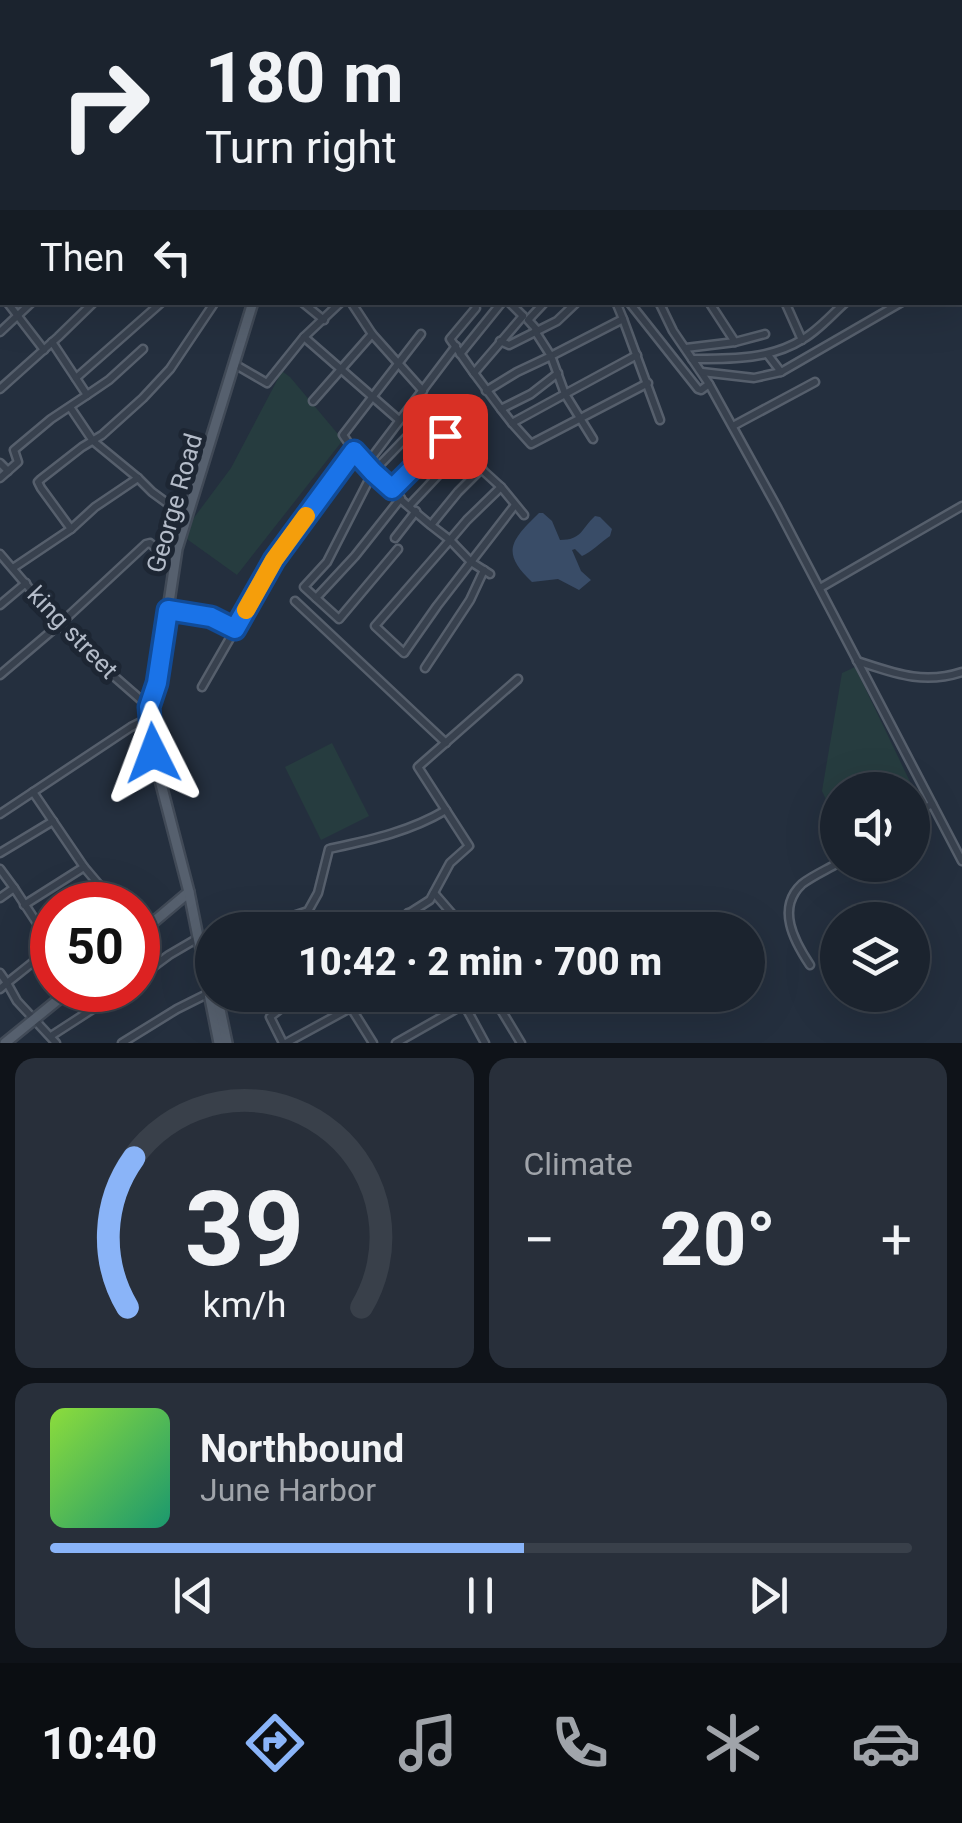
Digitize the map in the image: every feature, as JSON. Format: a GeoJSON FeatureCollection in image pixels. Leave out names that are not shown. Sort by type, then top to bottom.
{"type":"FeatureCollection","features":[{"type":"Feature","properties":{"kind":"main road","name":"George Road"},"geometry":{"type":"LineString","coordinates":[[195,924],[153,753],[149,712],[157,683],[174,564],[252,305]]}},
{"type":"Feature","properties":{"kind":"main road"},"geometry":{"type":"LineString","coordinates":[[160,914],[189,892]]}},
{"type":"Feature","properties":{"kind":"main road"},"geometry":{"type":"LineString","coordinates":[[6,1043],[42,1012]]}},
{"type":"Feature","properties":{"kind":"main road"},"geometry":{"type":"LineString","coordinates":[[215,1012],[219,1042]]}},
{"type":"Feature","properties":{"kind":"street"},"geometry":{"type":"LineString","coordinates":[[9,305],[44,350]]}},
{"type":"Feature","properties":{"kind":"street"},"geometry":{"type":"LineString","coordinates":[[0,332],[29,305]]}},
{"type":"Feature","properties":{"kind":"street"},"geometry":{"type":"LineString","coordinates":[[0,389],[91,305]]}},
{"type":"Feature","properties":{"kind":"street"},"geometry":{"type":"LineString","coordinates":[[76,378],[159,305]]}},
{"type":"Feature","properties":{"kind":"street"},"geometry":{"type":"LineString","coordinates":[[70,529],[38,482],[93,442],[143,398],[170,369],[214,305]]}},
{"type":"Feature","properties":{"kind":"street"},"geometry":{"type":"LineString","coordinates":[[306,305],[324,320]]}},
{"type":"Feature","properties":{"kind":"street"},"geometry":{"type":"LineString","coordinates":[[236,365],[267,383],[304,337],[338,305]]}},
{"type":"Feature","properties":{"kind":"street"},"geometry":{"type":"LineString","coordinates":[[353,305],[372,334],[423,391]]}},
{"type":"Feature","properties":{"kind":"street"},"geometry":{"type":"LineString","coordinates":[[475,305],[450,339],[486,391],[531,444],[648,382]]}},
{"type":"Feature","properties":{"kind":"street"},"geometry":{"type":"LineString","coordinates":[[366,465],[423,391],[499,305]]}},
{"type":"Feature","properties":{"kind":"street"},"geometry":{"type":"LineString","coordinates":[[512,305],[536,330],[564,394],[593,439]]}},
{"type":"Feature","properties":{"kind":"street"},"geometry":{"type":"LineString","coordinates":[[474,372],[500,340],[540,305]]}},
{"type":"Feature","properties":{"kind":"street"},"geometry":{"type":"LineString","coordinates":[[500,340],[509,345],[557,320],[574,305]]}},
{"type":"Feature","properties":{"kind":"street"},"geometry":{"type":"LineString","coordinates":[[617,305],[660,420]]}},
{"type":"Feature","properties":{"kind":"street"},"geometry":{"type":"LineString","coordinates":[[631,305],[698,388],[709,384]]}},
{"type":"Feature","properties":{"kind":"street"},"geometry":{"type":"LineString","coordinates":[[661,305],[733,426],[962,861]]}},
{"type":"Feature","properties":{"kind":"street"},"geometry":{"type":"LineString","coordinates":[[711,305],[735,342]]}},
{"type":"Feature","properties":{"kind":"street"},"geometry":{"type":"LineString","coordinates":[[786,305],[802,340]]}},
{"type":"Feature","properties":{"kind":"street"},"geometry":{"type":"LineString","coordinates":[[692,359],[768,354],[802,340],[843,305]]}},
{"type":"Feature","properties":{"kind":"street"},"geometry":{"type":"LineString","coordinates":[[700,372],[754,378],[781,372],[897,305]]}},
{"type":"Feature","properties":{"kind":"street"},"geometry":{"type":"LineString","coordinates":[[486,391],[623,319]]}},
{"type":"Feature","properties":{"kind":"street"},"geometry":{"type":"LineString","coordinates":[[314,401],[372,334]]}},
{"type":"Feature","properties":{"kind":"street"},"geometry":{"type":"LineString","coordinates":[[421,334],[342,435],[373,472],[471,562],[487,572],[426,668]]}},
{"type":"Feature","properties":{"kind":"street"},"geometry":{"type":"LineString","coordinates":[[685,348],[765,334]]}},
{"type":"Feature","properties":{"kind":"street"},"geometry":{"type":"LineString","coordinates":[[304,337],[399,420]]}},
{"type":"Feature","properties":{"kind":"street"},"geometry":{"type":"LineString","coordinates":[[52,342],[88,395]]}},
{"type":"Feature","properties":{"kind":"street"},"geometry":{"type":"LineString","coordinates":[[0,478],[18,462],[14,450],[109,380],[143,349]]}},
{"type":"Feature","properties":{"kind":"street"},"geometry":{"type":"LineString","coordinates":[[768,354],[781,372]]}},
{"type":"Feature","properties":{"kind":"street"},"geometry":{"type":"LineString","coordinates":[[512,422],[638,356]]}},
{"type":"Feature","properties":{"kind":"street"},"geometry":{"type":"LineString","coordinates":[[502,409],[532,394],[558,374]]}},
{"type":"Feature","properties":{"kind":"street"},"geometry":{"type":"LineString","coordinates":[[733,426],[815,382]]}},
{"type":"Feature","properties":{"kind":"street"},"geometry":{"type":"LineString","coordinates":[[70,406],[93,442],[186,517]]}},
{"type":"Feature","properties":{"kind":"street"},"geometry":{"type":"LineString","coordinates":[[398,549],[339,618],[304,587],[326,562],[373,472],[427,416],[501,487],[524,515]]}},
{"type":"Feature","properties":{"kind":"street"},"geometry":{"type":"LineString","coordinates":[[392,489],[445,436]]}},
{"type":"Feature","properties":{"kind":"street"},"geometry":{"type":"LineString","coordinates":[[202,687],[274,560],[354,451]]}},
{"type":"Feature","properties":{"kind":"street"},"geometry":{"type":"LineString","coordinates":[[395,538],[442,471],[464,452]]}},
{"type":"Feature","properties":{"kind":"street"},"geometry":{"type":"LineString","coordinates":[[0,463],[8,471]]}},
{"type":"Feature","properties":{"kind":"street"},"geometry":{"type":"LineString","coordinates":[[431,525],[482,468]]}},
{"type":"Feature","properties":{"kind":"street"},"geometry":{"type":"LineString","coordinates":[[13,568],[138,478]]}},
{"type":"Feature","properties":{"kind":"street"},"geometry":{"type":"LineString","coordinates":[[501,487],[467,520],[376,628],[404,653],[515,505]]}},
{"type":"Feature","properties":{"kind":"street"},"geometry":{"type":"LineString","coordinates":[[316,598],[402,498]]}},
{"type":"Feature","properties":{"kind":"street"},"geometry":{"type":"LineString","coordinates":[[820,589],[962,506]]}},
{"type":"Feature","properties":{"kind":"street"},"geometry":{"type":"LineString","coordinates":[[0,674],[62,623],[146,544],[150,543],[174,564]]}},
{"type":"Feature","properties":{"kind":"street","name":"king street"},"geometry":{"type":"LineString","coordinates":[[0,554],[77,644],[149,712]]}},
{"type":"Feature","properties":{"kind":"street"},"geometry":{"type":"LineString","coordinates":[[0,605],[26,583]]}},
{"type":"Feature","properties":{"kind":"street"},"geometry":{"type":"LineString","coordinates":[[294,601],[446,742]]}},
{"type":"Feature","properties":{"kind":"street"},"geometry":{"type":"LineString","coordinates":[[168,610],[211,617],[235,629]]}},
{"type":"Feature","properties":{"kind":"street"},"geometry":{"type":"LineString","coordinates":[[856,660],[909,678],[962,672]]}},
{"type":"Feature","properties":{"kind":"street"},"geometry":{"type":"LineString","coordinates":[[410,912],[430,900],[450,863],[470,846],[418,767],[518,679]]}},
{"type":"Feature","properties":{"kind":"street"},"geometry":{"type":"LineString","coordinates":[[0,814],[149,712]]}},
{"type":"Feature","properties":{"kind":"street"},"geometry":{"type":"LineString","coordinates":[[34,792],[96,882]]}},
{"type":"Feature","properties":{"kind":"street"},"geometry":{"type":"LineString","coordinates":[[308,912],[318,893],[329,849],[422,824],[446,810]]}},
{"type":"Feature","properties":{"kind":"street"},"geometry":{"type":"LineString","coordinates":[[0,853],[53,822]]}},
{"type":"Feature","properties":{"kind":"street"},"geometry":{"type":"LineString","coordinates":[[24,906],[84,867]]}},
{"type":"Feature","properties":{"kind":"street"},"geometry":{"type":"LineString","coordinates":[[0,869],[30,915]]}},
{"type":"Feature","properties":{"kind":"street"},"geometry":{"type":"LineString","coordinates":[[810,966],[800,950],[787,911],[802,885],[820,874]]}},
{"type":"Feature","properties":{"kind":"street"},"geometry":{"type":"LineString","coordinates":[[0,898],[14,888]]}},
{"type":"Feature","properties":{"kind":"street"},"geometry":{"type":"LineString","coordinates":[[434,893],[451,912]]}},
{"type":"Feature","properties":{"kind":"street"},"geometry":{"type":"LineString","coordinates":[[160,964],[195,942]]}},
{"type":"Feature","properties":{"kind":"street"},"geometry":{"type":"LineString","coordinates":[[0,989],[30,964]]}},
{"type":"Feature","properties":{"kind":"street"},"geometry":{"type":"LineString","coordinates":[[0,973],[18,1001],[54,1040],[92,1012]]}},
{"type":"Feature","properties":{"kind":"street"},"geometry":{"type":"LineString","coordinates":[[122,1043],[195,1002]]}},
{"type":"Feature","properties":{"kind":"street"},"geometry":{"type":"LineString","coordinates":[[276,1012],[270,1017],[284,1043],[344,1012]]}},
{"type":"Feature","properties":{"kind":"street"},"geometry":{"type":"LineString","coordinates":[[354,1012],[373,1043]]}},
{"type":"Feature","properties":{"kind":"street"},"geometry":{"type":"LineString","coordinates":[[396,1043],[451,1012]]}},
{"type":"Feature","properties":{"kind":"street"},"geometry":{"type":"LineString","coordinates":[[468,1012],[485,1043]]}},
{"type":"Feature","properties":{"kind":"street"},"geometry":{"type":"LineString","coordinates":[[502,1012],[520,1043]]}},
{"type":"Feature","properties":{"kind":"green space"},"geometry":{"type":"Polygon","coordinates":[[[282,371],[343,440],[237,575],[184,537],[231,468],[282,371]]]}},
{"type":"Feature","properties":{"kind":"green space"},"geometry":{"type":"Polygon","coordinates":[[[855,667],[905,772],[825,772],[842,673],[855,667]]]}},
{"type":"Feature","properties":{"kind":"green space"},"geometry":{"type":"Polygon","coordinates":[[[332,743],[369,816],[321,840],[285,767],[332,743]]]}},
{"type":"Feature","properties":{"kind":"water"},"geometry":{"type":"Polygon","coordinates":[[[539,513],[552,521],[560,540],[577,536],[595,516],[612,529],[610,536],[585,555],[572,550],[581,571],[591,580],[579,590],[558,579],[532,582],[516,563],[516,539],[539,513]]]}},
{"type":"Feature","properties":{"kind":"slow traffic"},"geometry":{"type":"LineString","coordinates":[[246,610],[274,560],[306,516]]}},
{"type":"Feature","properties":{"kind":"route"},"geometry":{"type":"LineString","coordinates":[[153,753],[149,707],[157,683],[168,610],[211,617],[235,629],[274,560],[354,451],[392,489],[445,436]]}}]}
